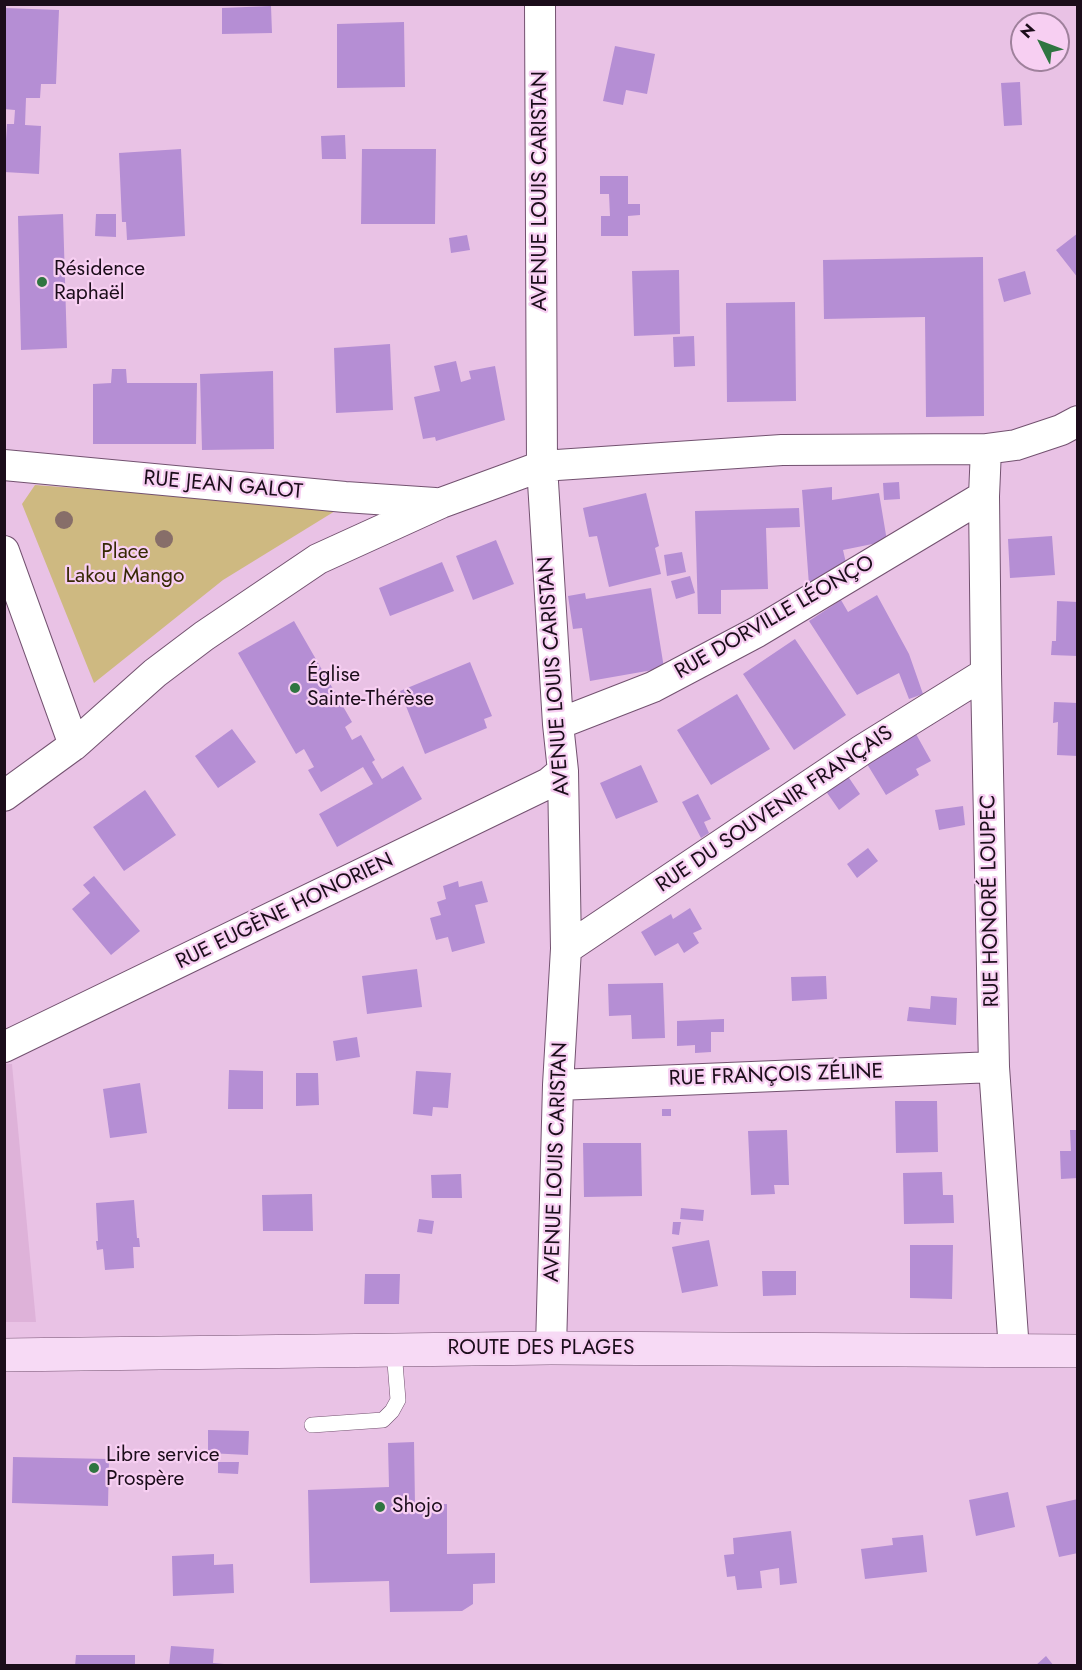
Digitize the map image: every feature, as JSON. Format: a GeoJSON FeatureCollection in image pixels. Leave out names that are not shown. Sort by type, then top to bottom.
{"type":"FeatureCollection","features":[{"type":"Feature","properties":{"kind":"street","name":"AVENUE LOUIS CARISTAN"},"geometry":{"type":"LineString","coordinates":[[540,4],[542,466],[563,771],[566,949],[558,1085],[551,1348]]}},
{"type":"Feature","properties":{"kind":"street"},"geometry":{"type":"LineString","coordinates":[[4,796],[74,745],[155,673],[213,630],[318,559],[441,503],[542,466],[782,450],[986,449],[1016,445],[1061,430],[1077,421]]}},
{"type":"Feature","properties":{"kind":"street","name":"RUE HONORÉ LOUPEC"},"geometry":{"type":"LineString","coordinates":[[986,449],[984,496],[986,673],[994,1067],[1014,1351]]}},
{"type":"Feature","properties":{"kind":"street","name":"RUE JEAN GALOT"},"geometry":{"type":"LineString","coordinates":[[4,465],[345,497],[441,503]]}},
{"type":"Feature","properties":{"kind":"street","name":"RUE DORVILLE LÉONÇO"},"geometry":{"type":"LineString","coordinates":[[558,724],[653,687],[757,632],[984,496]]}},
{"type":"Feature","properties":{"kind":"street"},"geometry":{"type":"LineString","coordinates":[[4,551],[74,745]]}},
{"type":"Feature","properties":{"kind":"street","name":"RUE DU SOUVENIR FRANÇAIS"},"geometry":{"type":"LineString","coordinates":[[566,949],[862,750],[986,673]]}},
{"type":"Feature","properties":{"kind":"street","name":"RUE EUGÈNE HONORIEN"},"geometry":{"type":"LineString","coordinates":[[4,1047],[549,783],[563,771]]}},
{"type":"Feature","properties":{"kind":"street","name":"RUE FRANÇOIS ZÉLINE"},"geometry":{"type":"LineString","coordinates":[[558,1085],[994,1067]]}},
{"type":"Feature","properties":{"kind":"street","name":"ROUTE DES PLAGES"},"geometry":{"type":"LineString","coordinates":[[4,1355],[551,1348],[1077,1351]]}},
{"type":"Feature","properties":{"kind":"lane"},"geometry":{"type":"LineString","coordinates":[[312,1425],[383,1420],[398,1400],[394,1350]]}},
{"type":"Feature","properties":{"kind":"shaded area"},"geometry":{"type":"Polygon","coordinates":[[[5,1064],[12,1064],[36,1322],[5,1322],[5,1064]]]}},
{"type":"Feature","properties":{"kind":"green space","name":"Place Lakou Mango"},"geometry":{"type":"Polygon","coordinates":[[[35,485],[340,508],[223,580],[94,683],[22,504],[35,485]]]}},
{"type":"Feature","properties":{"kind":"building"},"geometry":{"type":"Polygon","coordinates":[[[271,6],[272,33],[222,34],[222,8],[271,6]]]}},
{"type":"Feature","properties":{"kind":"building"},"geometry":{"type":"Polygon","coordinates":[[[4,8],[59,10],[56,84],[41,84],[40,98],[26,98],[25,125],[41,126],[39,174],[4,172],[7,124],[14,124],[15,110],[4,109],[4,8]]]}},
{"type":"Feature","properties":{"kind":"building"},"geometry":{"type":"Polygon","coordinates":[[[404,22],[405,87],[337,88],[337,24],[404,22]]]}},
{"type":"Feature","properties":{"kind":"building"},"geometry":{"type":"Polygon","coordinates":[[[615,46],[655,54],[647,94],[626,90],[623,105],[603,101],[615,46]]]}},
{"type":"Feature","properties":{"kind":"building"},"geometry":{"type":"Polygon","coordinates":[[[1020,82],[1022,125],[1004,126],[1001,83],[1020,82]]]}},
{"type":"Feature","properties":{"kind":"building"},"geometry":{"type":"Polygon","coordinates":[[[345,135],[346,159],[322,159],[321,136],[345,135]]]}},
{"type":"Feature","properties":{"kind":"building"},"geometry":{"type":"Polygon","coordinates":[[[181,149],[185,236],[127,240],[126,222],[122,222],[119,153],[181,149]]]}},
{"type":"Feature","properties":{"kind":"building"},"geometry":{"type":"Polygon","coordinates":[[[362,149],[436,149],[435,224],[361,224],[362,149]]]}},
{"type":"Feature","properties":{"kind":"building"},"geometry":{"type":"Polygon","coordinates":[[[600,176],[628,176],[628,204],[640,204],[640,215],[628,216],[628,236],[601,236],[601,216],[610,216],[609,194],[600,194],[600,176]]]}},
{"type":"Feature","properties":{"kind":"building","name":"Résidence Raphaël"},"geometry":{"type":"Polygon","coordinates":[[[63,214],[67,348],[21,350],[18,216],[63,214]]]}},
{"type":"Feature","properties":{"kind":"building"},"geometry":{"type":"Polygon","coordinates":[[[96,214],[116,214],[116,237],[95,236],[96,214]]]}},
{"type":"Feature","properties":{"kind":"building"},"geometry":{"type":"Polygon","coordinates":[[[1078,233],[1078,278],[1056,250],[1078,233]]]}},
{"type":"Feature","properties":{"kind":"building"},"geometry":{"type":"Polygon","coordinates":[[[467,235],[470,250],[451,253],[449,238],[467,235]]]}},
{"type":"Feature","properties":{"kind":"building"},"geometry":{"type":"Polygon","coordinates":[[[983,257],[984,416],[926,417],[925,317],[824,319],[823,260],[983,257]]]}},
{"type":"Feature","properties":{"kind":"building"},"geometry":{"type":"Polygon","coordinates":[[[679,270],[680,334],[634,336],[632,271],[679,270]]]}},
{"type":"Feature","properties":{"kind":"building"},"geometry":{"type":"Polygon","coordinates":[[[1025,271],[1031,294],[1004,302],[998,279],[1025,271]]]}},
{"type":"Feature","properties":{"kind":"building"},"geometry":{"type":"Polygon","coordinates":[[[795,302],[796,401],[727,402],[726,303],[795,302]]]}},
{"type":"Feature","properties":{"kind":"building"},"geometry":{"type":"Polygon","coordinates":[[[694,336],[695,366],[674,367],[673,337],[694,336]]]}},
{"type":"Feature","properties":{"kind":"building"},"geometry":{"type":"Polygon","coordinates":[[[390,344],[393,410],[336,413],[334,348],[390,344]]]}},
{"type":"Feature","properties":{"kind":"building"},"geometry":{"type":"Polygon","coordinates":[[[456,361],[461,382],[471,379],[469,371],[495,366],[505,420],[436,441],[435,437],[423,439],[414,397],[440,391],[434,366],[456,361]]]}},
{"type":"Feature","properties":{"kind":"building"},"geometry":{"type":"Polygon","coordinates":[[[112,369],[126,369],[127,383],[197,383],[196,444],[93,444],[93,384],[111,383],[112,369]]]}},
{"type":"Feature","properties":{"kind":"building"},"geometry":{"type":"Polygon","coordinates":[[[273,371],[274,449],[202,450],[200,374],[273,371]]]}},
{"type":"Feature","properties":{"kind":"building"},"geometry":{"type":"Polygon","coordinates":[[[899,482],[900,499],[884,500],[883,483],[899,482]]]}},
{"type":"Feature","properties":{"kind":"building"},"geometry":{"type":"Polygon","coordinates":[[[832,487],[832,500],[879,493],[887,541],[843,550],[846,563],[809,585],[802,490],[832,487]]]}},
{"type":"Feature","properties":{"kind":"building"},"geometry":{"type":"Polygon","coordinates":[[[646,493],[659,546],[655,548],[661,574],[609,587],[597,536],[589,537],[583,508],[646,493]]]}},
{"type":"Feature","properties":{"kind":"building"},"geometry":{"type":"Polygon","coordinates":[[[799,508],[800,527],[766,528],[768,589],[721,590],[721,614],[698,614],[695,511],[799,508]]]}},
{"type":"Feature","properties":{"kind":"building"},"geometry":{"type":"Polygon","coordinates":[[[1052,536],[1055,575],[1010,578],[1008,539],[1052,536]]]}},
{"type":"Feature","properties":{"kind":"building"},"geometry":{"type":"Polygon","coordinates":[[[496,540],[514,584],[473,600],[456,556],[496,540]]]}},
{"type":"Feature","properties":{"kind":"building"},"geometry":{"type":"Polygon","coordinates":[[[682,552],[686,572],[667,576],[664,555],[682,552]]]}},
{"type":"Feature","properties":{"kind":"building"},"geometry":{"type":"Polygon","coordinates":[[[442,562],[454,591],[390,616],[379,588],[442,562]]]}},
{"type":"Feature","properties":{"kind":"building"},"geometry":{"type":"Polygon","coordinates":[[[690,576],[695,593],[676,599],[671,581],[690,576]]]}},
{"type":"Feature","properties":{"kind":"building"},"geometry":{"type":"Polygon","coordinates":[[[651,588],[664,668],[590,681],[582,628],[573,629],[568,596],[585,593],[586,599],[651,588]]]}},
{"type":"Feature","properties":{"kind":"building"},"geometry":{"type":"Polygon","coordinates":[[[877,595],[909,654],[923,694],[909,699],[899,673],[857,695],[809,621],[841,600],[848,612],[877,595]]]}},
{"type":"Feature","properties":{"kind":"building"},"geometry":{"type":"Polygon","coordinates":[[[1057,601],[1078,602],[1078,656],[1051,655],[1052,641],[1056,641],[1057,601]]]}},
{"type":"Feature","properties":{"kind":"building","name":"Église Sainte-Thérèse"},"geometry":{"type":"Polygon","coordinates":[[[294,621],[352,722],[345,727],[352,740],[361,735],[375,760],[372,762],[382,779],[403,766],[422,799],[337,847],[319,814],[373,784],[363,767],[321,792],[308,770],[314,767],[304,749],[296,754],[238,653],[294,621]]]}},
{"type":"Feature","properties":{"kind":"building"},"geometry":{"type":"Polygon","coordinates":[[[795,639],[846,715],[794,750],[743,674],[795,639]]]}},
{"type":"Feature","properties":{"kind":"building"},"geometry":{"type":"Polygon","coordinates":[[[470,662],[492,716],[484,719],[487,728],[425,754],[400,691],[470,662]]]}},
{"type":"Feature","properties":{"kind":"building"},"geometry":{"type":"Polygon","coordinates":[[[737,694],[770,749],[711,785],[677,730],[737,694]]]}},
{"type":"Feature","properties":{"kind":"building"},"geometry":{"type":"Polygon","coordinates":[[[1054,702],[1078,703],[1078,756],[1057,755],[1058,722],[1053,723],[1054,702]]]}},
{"type":"Feature","properties":{"kind":"building"},"geometry":{"type":"Polygon","coordinates":[[[232,729],[256,762],[218,788],[195,756],[232,729]]]}},
{"type":"Feature","properties":{"kind":"building"},"geometry":{"type":"Polygon","coordinates":[[[916,734],[931,761],[916,769],[919,775],[886,795],[867,764],[916,734]]]}},
{"type":"Feature","properties":{"kind":"building"},"geometry":{"type":"Polygon","coordinates":[[[641,765],[658,802],[616,819],[600,783],[641,765]]]}},
{"type":"Feature","properties":{"kind":"building"},"geometry":{"type":"Polygon","coordinates":[[[845,772],[860,794],[839,810],[823,787],[845,772]]]}},
{"type":"Feature","properties":{"kind":"building"},"geometry":{"type":"Polygon","coordinates":[[[145,790],[176,835],[124,871],[93,827],[145,790]]]}},
{"type":"Feature","properties":{"kind":"building"},"geometry":{"type":"Polygon","coordinates":[[[698,794],[711,819],[704,822],[709,833],[701,838],[682,802],[698,794]]]}},
{"type":"Feature","properties":{"kind":"building"},"geometry":{"type":"Polygon","coordinates":[[[963,806],[965,825],[939,830],[935,810],[963,806]]]}},
{"type":"Feature","properties":{"kind":"building"},"geometry":{"type":"Polygon","coordinates":[[[868,848],[878,861],[857,878],[847,864],[868,848]]]}},
{"type":"Feature","properties":{"kind":"building"},"geometry":{"type":"Polygon","coordinates":[[[94,876],[140,931],[111,955],[72,909],[90,893],[83,885],[94,876]]]}},
{"type":"Feature","properties":{"kind":"building"},"geometry":{"type":"Polygon","coordinates":[[[458,881],[459,887],[482,881],[488,902],[475,905],[485,943],[452,952],[448,937],[436,940],[430,918],[441,915],[437,902],[446,899],[443,886],[458,881]]]}},
{"type":"Feature","properties":{"kind":"building"},"geometry":{"type":"Polygon","coordinates":[[[690,908],[702,929],[693,933],[699,943],[684,953],[678,943],[655,956],[641,932],[671,914],[673,919],[690,908]]]}},
{"type":"Feature","properties":{"kind":"building"},"geometry":{"type":"Polygon","coordinates":[[[417,969],[422,1007],[367,1014],[362,976],[417,969]]]}},
{"type":"Feature","properties":{"kind":"building"},"geometry":{"type":"Polygon","coordinates":[[[826,976],[827,999],[792,1001],[791,977],[826,976]]]}},
{"type":"Feature","properties":{"kind":"building"},"geometry":{"type":"Polygon","coordinates":[[[663,983],[665,1038],[632,1039],[631,1015],[609,1016],[608,984],[663,983]]]}},
{"type":"Feature","properties":{"kind":"building"},"geometry":{"type":"Polygon","coordinates":[[[931,996],[957,998],[956,1025],[907,1021],[909,1007],[930,1009],[931,996]]]}},
{"type":"Feature","properties":{"kind":"building"},"geometry":{"type":"Polygon","coordinates":[[[724,1019],[724,1032],[711,1032],[711,1052],[695,1053],[695,1045],[677,1046],[677,1021],[724,1019]]]}},
{"type":"Feature","properties":{"kind":"building"},"geometry":{"type":"Polygon","coordinates":[[[357,1037],[360,1057],[336,1061],[333,1041],[357,1037]]]}},
{"type":"Feature","properties":{"kind":"building"},"geometry":{"type":"Polygon","coordinates":[[[229,1070],[263,1071],[263,1109],[228,1109],[229,1070]]]}},
{"type":"Feature","properties":{"kind":"building"},"geometry":{"type":"Polygon","coordinates":[[[416,1071],[451,1073],[448,1108],[433,1107],[432,1116],[413,1114],[416,1071]]]}},
{"type":"Feature","properties":{"kind":"building"},"geometry":{"type":"Polygon","coordinates":[[[296,1073],[318,1073],[319,1105],[296,1106],[296,1073]]]}},
{"type":"Feature","properties":{"kind":"building"},"geometry":{"type":"Polygon","coordinates":[[[140,1083],[147,1133],[110,1138],[103,1089],[140,1083]]]}},
{"type":"Feature","properties":{"kind":"building"},"geometry":{"type":"Polygon","coordinates":[[[895,1101],[937,1101],[938,1152],[896,1153],[895,1101]]]}},
{"type":"Feature","properties":{"kind":"building"},"geometry":{"type":"Polygon","coordinates":[[[662,1109],[671,1109],[671,1116],[662,1116],[662,1109]]]}},
{"type":"Feature","properties":{"kind":"building"},"geometry":{"type":"Polygon","coordinates":[[[787,1130],[789,1185],[774,1185],[775,1194],[751,1195],[748,1131],[787,1130]]]}},
{"type":"Feature","properties":{"kind":"building"},"geometry":{"type":"Polygon","coordinates":[[[1070,1130],[1078,1130],[1078,1178],[1061,1179],[1060,1151],[1071,1151],[1070,1130]]]}},
{"type":"Feature","properties":{"kind":"building"},"geometry":{"type":"Polygon","coordinates":[[[583,1143],[641,1143],[642,1196],[584,1197],[583,1143]]]}},
{"type":"Feature","properties":{"kind":"building"},"geometry":{"type":"Polygon","coordinates":[[[942,1172],[943,1195],[953,1195],[954,1223],[904,1224],[903,1173],[942,1172]]]}},
{"type":"Feature","properties":{"kind":"building"},"geometry":{"type":"Polygon","coordinates":[[[461,1174],[462,1198],[432,1198],[431,1175],[461,1174]]]}},
{"type":"Feature","properties":{"kind":"building"},"geometry":{"type":"Polygon","coordinates":[[[312,1194],[313,1231],[263,1231],[262,1195],[312,1194]]]}},
{"type":"Feature","properties":{"kind":"building"},"geometry":{"type":"Polygon","coordinates":[[[134,1200],[137,1238],[139,1238],[140,1247],[133,1247],[134,1268],[105,1270],[103,1249],[97,1250],[96,1203],[134,1200]]]}},
{"type":"Feature","properties":{"kind":"building"},"geometry":{"type":"Polygon","coordinates":[[[681,1208],[704,1210],[703,1221],[680,1219],[681,1208]]]}},
{"type":"Feature","properties":{"kind":"building"},"geometry":{"type":"Polygon","coordinates":[[[419,1219],[434,1221],[432,1234],[417,1232],[419,1219]]]}},
{"type":"Feature","properties":{"kind":"building"},"geometry":{"type":"Polygon","coordinates":[[[673,1222],[681,1222],[679,1235],[672,1234],[673,1222]]]}},
{"type":"Feature","properties":{"kind":"building"},"geometry":{"type":"Polygon","coordinates":[[[709,1240],[718,1286],[682,1293],[672,1247],[709,1240]]]}},
{"type":"Feature","properties":{"kind":"building"},"geometry":{"type":"Polygon","coordinates":[[[910,1245],[953,1245],[952,1299],[910,1298],[910,1245]]]}},
{"type":"Feature","properties":{"kind":"building"},"geometry":{"type":"Polygon","coordinates":[[[762,1271],[796,1271],[796,1295],[763,1296],[762,1271]]]}},
{"type":"Feature","properties":{"kind":"building"},"geometry":{"type":"Polygon","coordinates":[[[365,1274],[400,1274],[399,1304],[364,1304],[365,1274]]]}},
{"type":"Feature","properties":{"kind":"building"},"geometry":{"type":"Polygon","coordinates":[[[208,1430],[249,1431],[248,1455],[208,1453],[208,1430]]]}},
{"type":"Feature","properties":{"kind":"building"},"geometry":{"type":"Polygon","coordinates":[[[414,1442],[415,1505],[447,1504],[447,1554],[495,1553],[495,1583],[473,1584],[473,1604],[462,1611],[390,1612],[389,1581],[310,1583],[308,1490],[389,1487],[388,1443],[414,1442]]]}},
{"type":"Feature","properties":{"kind":"building"},"geometry":{"type":"Polygon","coordinates":[[[13,1457],[109,1459],[108,1506],[12,1503],[13,1457]]]}},
{"type":"Feature","properties":{"kind":"building"},"geometry":{"type":"Polygon","coordinates":[[[218,1462],[239,1462],[238,1474],[218,1473],[218,1462]]]}},
{"type":"Feature","properties":{"kind":"building"},"geometry":{"type":"Polygon","coordinates":[[[1008,1492],[1015,1527],[976,1536],[969,1500],[1008,1492]]]}},
{"type":"Feature","properties":{"kind":"building"},"geometry":{"type":"Polygon","coordinates":[[[1078,1499],[1078,1553],[1059,1557],[1046,1506],[1078,1499]]]}},
{"type":"Feature","properties":{"kind":"building"},"geometry":{"type":"Polygon","coordinates":[[[791,1531],[797,1583],[780,1585],[779,1568],[760,1571],[762,1588],[737,1590],[735,1576],[727,1577],[724,1555],[734,1554],[733,1538],[791,1531]]]}},
{"type":"Feature","properties":{"kind":"building"},"geometry":{"type":"Polygon","coordinates":[[[923,1535],[927,1572],[865,1579],[861,1549],[893,1545],[892,1538],[923,1535]]]}},
{"type":"Feature","properties":{"kind":"building"},"geometry":{"type":"Polygon","coordinates":[[[214,1554],[214,1565],[233,1564],[234,1593],[173,1596],[172,1556],[214,1554]]]}},
{"type":"Feature","properties":{"kind":"building"},"geometry":{"type":"Polygon","coordinates":[[[171,1646],[214,1649],[213,1663],[224,1664],[224,1666],[169,1666],[171,1646]]]}},
{"type":"Feature","properties":{"kind":"building"},"geometry":{"type":"Polygon","coordinates":[[[76,1655],[135,1655],[135,1666],[75,1666],[76,1655]]]}},
{"type":"Feature","properties":{"kind":"building"},"geometry":{"type":"Polygon","coordinates":[[[1046,1656],[1054,1666],[1035,1666],[1046,1656]]]}},
{"type":"Feature","properties":{"kind":"place","name":"Résidence Raphaël"},"geometry":{"type":"Point","coordinates":[42,282]}},
{"type":"Feature","properties":{"kind":"place","name":"Église Sainte-Thérèse"},"geometry":{"type":"Point","coordinates":[295,688]}},
{"type":"Feature","properties":{"kind":"place","name":"Libre service Prospère"},"geometry":{"type":"Point","coordinates":[94,1468]}},
{"type":"Feature","properties":{"kind":"place","name":"Shojo"},"geometry":{"type":"Point","coordinates":[380,1507]}}]}
